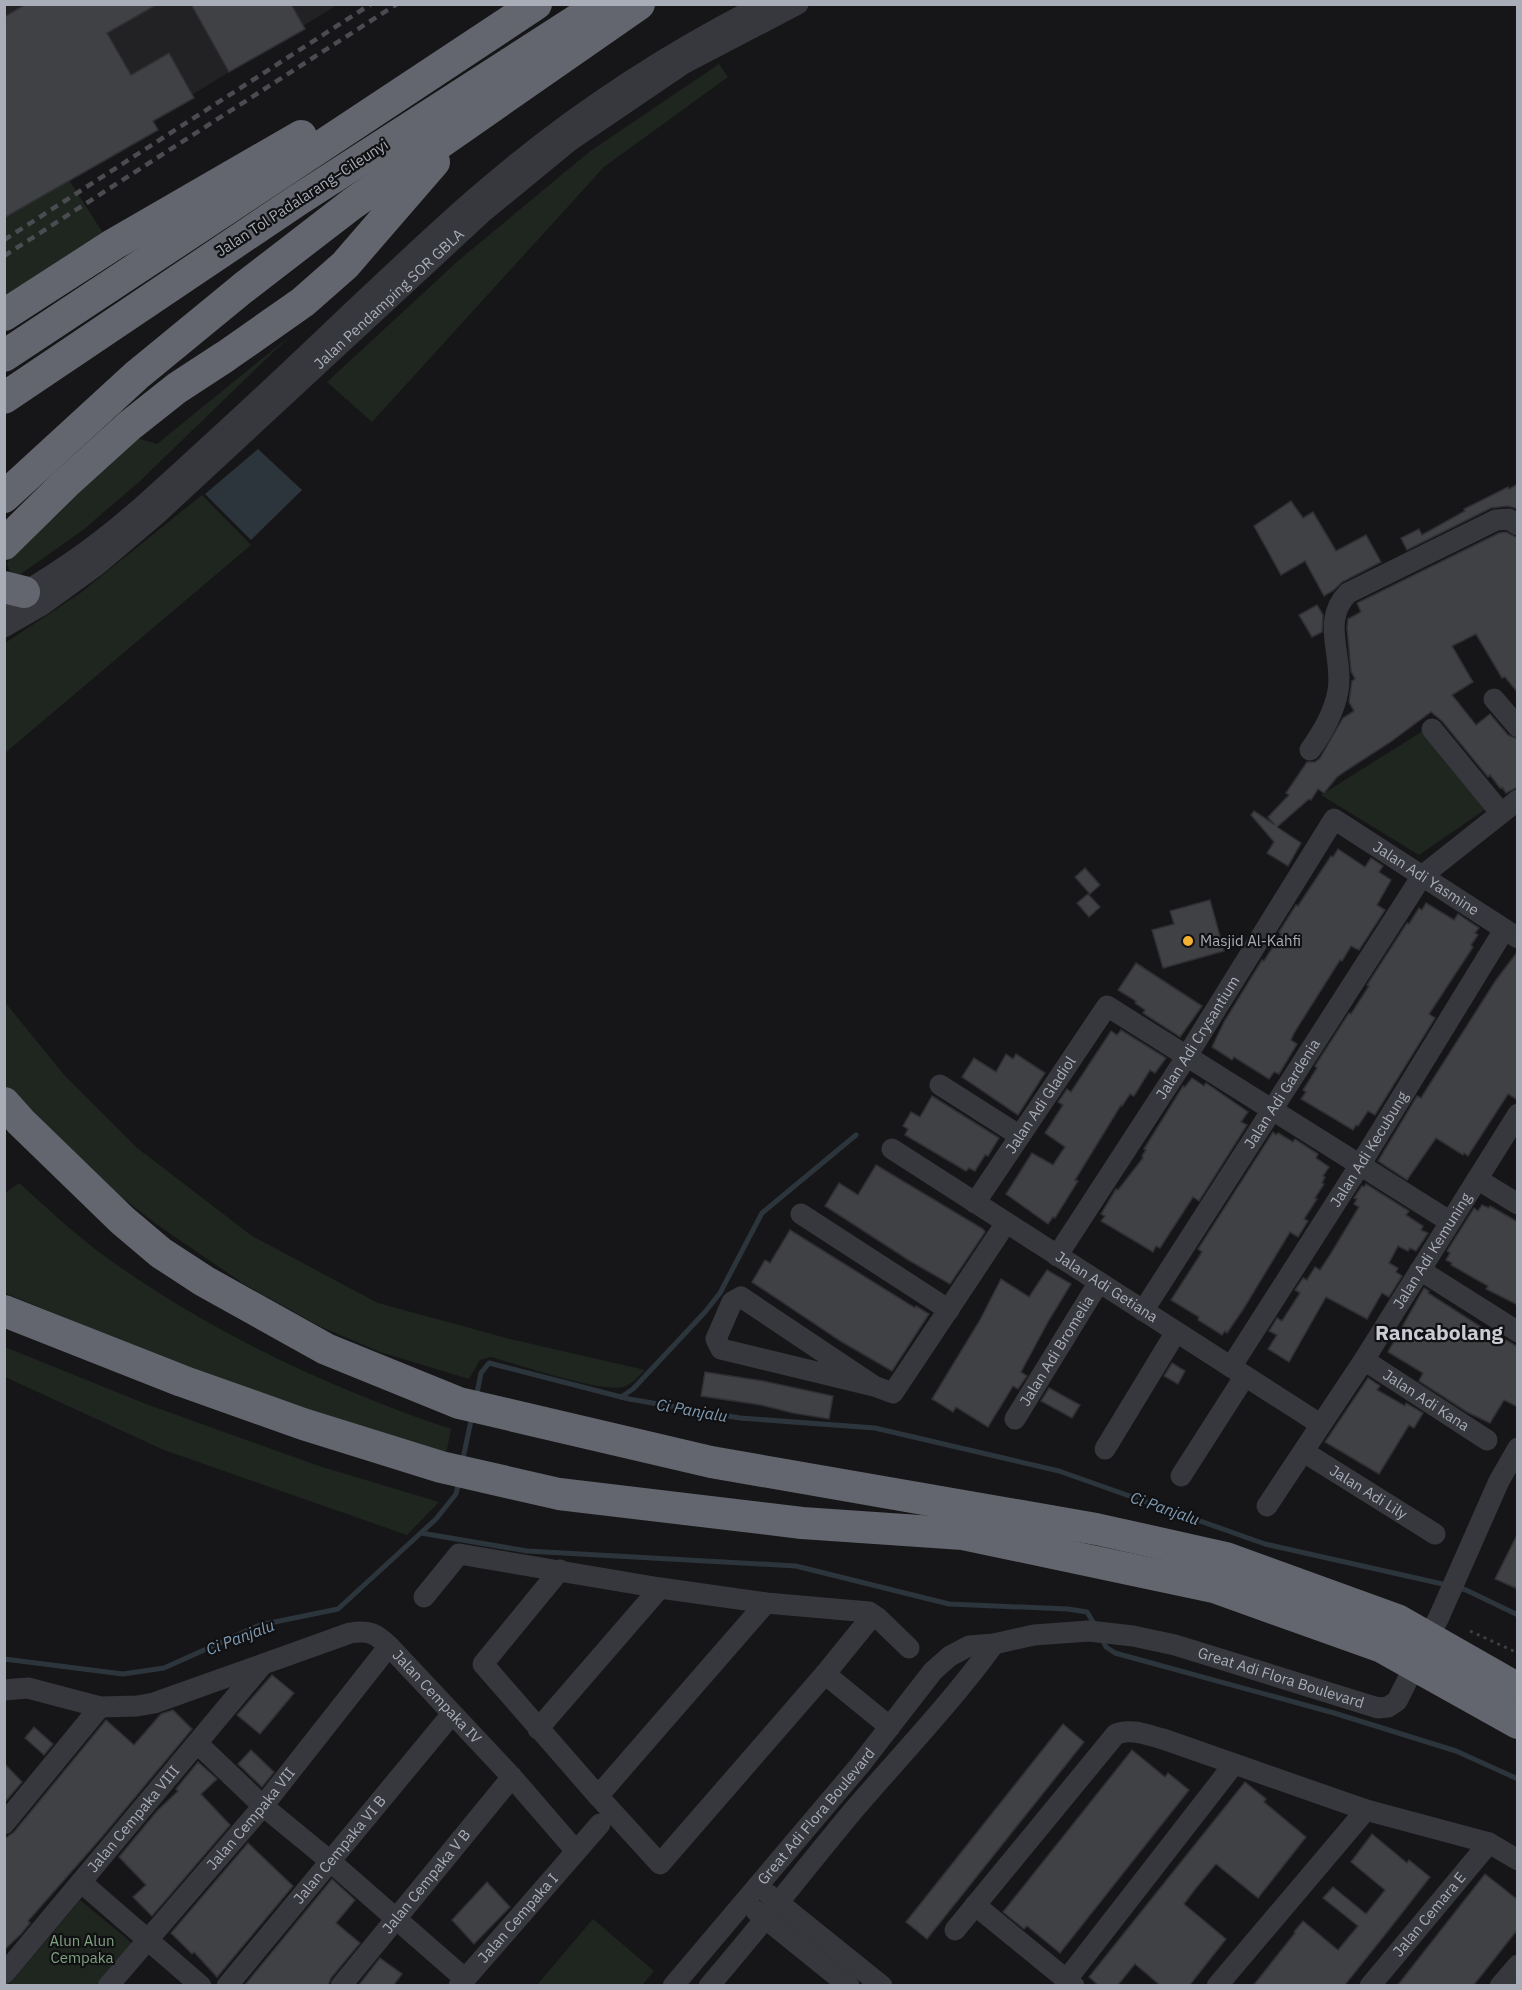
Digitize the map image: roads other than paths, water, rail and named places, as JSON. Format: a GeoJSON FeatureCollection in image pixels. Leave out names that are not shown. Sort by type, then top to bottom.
{"type":"FeatureCollection","features":[{"type":"Feature","properties":{"kind":"highway"},"geometry":{"type":"LineString","coordinates":[[4,315],[114,244],[527,4]]}},
{"type":"Feature","properties":{"kind":"highway"},"geometry":{"type":"LineString","coordinates":[[4,356],[536,4]]}},
{"type":"Feature","properties":{"kind":"highway","name":"Jalan Tol Padalarang–Cileunyi"},"geometry":{"type":"LineString","coordinates":[[4,398],[298,200],[602,4]]}},
{"type":"Feature","properties":{"kind":"highway"},"geometry":{"type":"LineString","coordinates":[[4,497],[137,375],[243,288],[352,204],[639,4]]}},
{"type":"Feature","properties":{"kind":"highway"},"geometry":{"type":"LineString","coordinates":[[4,544],[129,426],[177,387],[303,302],[345,265],[423,172],[491,107]]}},
{"type":"Feature","properties":{"kind":"highway"},"geometry":{"type":"LineString","coordinates":[[4,1103],[97,1195],[161,1253],[204,1281],[326,1349],[459,1403],[711,1462],[1096,1528],[1226,1558],[1397,1620],[1518,1689]]}},
{"type":"Feature","properties":{"kind":"highway"},"geometry":{"type":"LineString","coordinates":[[4,1311],[182,1381],[303,1424],[441,1467],[548,1492],[802,1523],[963,1534],[1214,1587],[1382,1647],[1518,1723]]}},
{"type":"Feature","properties":{"kind":"street","name":"Jalan Pendamping SOR GBLA"},"geometry":{"type":"LineString","coordinates":[[4,627],[42,605],[87,572],[156,515],[546,139],[606,95],[690,43],[764,4]]}},
{"type":"Feature","properties":{"kind":"street","name":"Jalan Pendamping SOR GBLA"},"geometry":{"type":"LineString","coordinates":[[11,594],[90,549],[148,502],[477,207],[683,64],[798,4]]}},
{"type":"Feature","properties":{"kind":"street"},"geometry":{"type":"LineString","coordinates":[[1310,750],[1323,731],[1338,691],[1339,670],[1334,615],[1343,598],[1348,593],[1496,520],[1509,519],[1518,525]]}},
{"type":"Feature","properties":{"kind":"street"},"geometry":{"type":"LineString","coordinates":[[1494,699],[1518,727]]}},
{"type":"Feature","properties":{"kind":"street"},"geometry":{"type":"LineString","coordinates":[[1432,729],[1509,807]]}},
{"type":"Feature","properties":{"kind":"street","name":"Jalan Adi Gardenia"},"geometry":{"type":"LineString","coordinates":[[1143,1311],[1422,876],[1509,807]]}},
{"type":"Feature","properties":{"kind":"street","name":"Jalan Adi Yasmine"},"geometry":{"type":"LineString","coordinates":[[1334,819],[1514,935]]}},
{"type":"Feature","properties":{"kind":"street","name":"Jalan Adi Crysantium"},"geometry":{"type":"LineString","coordinates":[[1057,1256],[1187,1056],[1334,819]]}},
{"type":"Feature","properties":{"kind":"street","name":"Jalan Adi Kecubung"},"geometry":{"type":"LineString","coordinates":[[1181,1476],[1238,1371],[1360,1166],[1514,935]]}},
{"type":"Feature","properties":{"kind":"street","name":"Jalan Adi Gladiol"},"geometry":{"type":"LineString","coordinates":[[975,1203],[1107,1006],[1187,1056]]}},
{"type":"Feature","properties":{"kind":"street"},"geometry":{"type":"LineString","coordinates":[[1187,1056],[1449,1221]]}},
{"type":"Feature","properties":{"kind":"street"},"geometry":{"type":"LineString","coordinates":[[940,1084],[1020,1136]]}},
{"type":"Feature","properties":{"kind":"street","name":"Jalan Adi Kemuning"},"geometry":{"type":"LineString","coordinates":[[1268,1506],[1364,1360],[1518,1114]]}},
{"type":"Feature","properties":{"kind":"street","name":"Jalan Adi Getiana"},"geometry":{"type":"LineString","coordinates":[[892,1149],[1320,1424]]}},
{"type":"Feature","properties":{"kind":"street"},"geometry":{"type":"LineString","coordinates":[[1477,1179],[1518,1204]]}},
{"type":"Feature","properties":{"kind":"street"},"geometry":{"type":"LineString","coordinates":[[801,1214],[949,1310]]}},
{"type":"Feature","properties":{"kind":"street"},"geometry":{"type":"LineString","coordinates":[[874,1386],[741,1297],[732,1302],[716,1339],[722,1349],[874,1386],[893,1393],[1006,1223]]}},
{"type":"Feature","properties":{"kind":"street"},"geometry":{"type":"LineString","coordinates":[[1420,1270],[1518,1332]]}},
{"type":"Feature","properties":{"kind":"street","name":"Jalan Adi Bromelia"},"geometry":{"type":"LineString","coordinates":[[1015,1419],[1099,1282]]}},
{"type":"Feature","properties":{"kind":"street"},"geometry":{"type":"LineString","coordinates":[[1105,1449],[1176,1332]]}},
{"type":"Feature","properties":{"kind":"street","name":"Jalan Adi Kana"},"geometry":{"type":"LineString","coordinates":[[1364,1360],[1487,1440]]}},
{"type":"Feature","properties":{"kind":"street","name":"Great Adi Flora Boulevard"},"geometry":{"type":"LineString","coordinates":[[673,1986],[860,1765],[933,1671],[950,1656],[969,1646],[994,1644],[1034,1635],[1099,1632],[1133,1636],[1175,1645],[1382,1708],[1393,1705],[1447,1600],[1499,1481],[1518,1448]]}},
{"type":"Feature","properties":{"kind":"street","name":"Jalan Adi Lily"},"geometry":{"type":"LineString","coordinates":[[1304,1452],[1435,1534]]}},
{"type":"Feature","properties":{"kind":"street"},"geometry":{"type":"LineString","coordinates":[[424,1597],[459,1554],[660,1588],[766,1603],[869,1612],[909,1648]]}},
{"type":"Feature","properties":{"kind":"street"},"geometry":{"type":"LineString","coordinates":[[560,1570],[483,1664],[538,1729],[660,1864],[825,1674],[873,1615]]}},
{"type":"Feature","properties":{"kind":"street"},"geometry":{"type":"LineString","coordinates":[[538,1729],[660,1588]]}},
{"type":"Feature","properties":{"kind":"street"},"geometry":{"type":"LineString","coordinates":[[598,1796],[766,1603]]}},
{"type":"Feature","properties":{"kind":"street","name":"Jalan Cempaka IV"},"geometry":{"type":"LineString","coordinates":[[263,1664],[350,1633],[365,1630],[377,1636],[512,1777],[576,1851]]}},
{"type":"Feature","properties":{"kind":"street","name":"Great Adi Flora Boulevard"},"geometry":{"type":"LineString","coordinates":[[709,1986],[773,1911],[852,1812],[976,1670],[994,1644]]}},
{"type":"Feature","properties":{"kind":"street","name":"Jalan Cempaka VII"},"geometry":{"type":"LineString","coordinates":[[108,1986],[263,1806],[389,1646]]}},
{"type":"Feature","properties":{"kind":"street"},"geometry":{"type":"LineString","coordinates":[[4,1690],[28,1688],[100,1707],[128,1707],[154,1702],[263,1664]]}},
{"type":"Feature","properties":{"kind":"street","name":"Jalan Cempaka VIII"},"geometry":{"type":"LineString","coordinates":[[5,1972],[263,1664]]}},
{"type":"Feature","properties":{"kind":"street"},"geometry":{"type":"LineString","coordinates":[[825,1674],[890,1727]]}},
{"type":"Feature","properties":{"kind":"street"},"geometry":{"type":"LineString","coordinates":[[4,1824],[100,1707]]}},
{"type":"Feature","properties":{"kind":"street","name":"Jalan Cempaka VI B"},"geometry":{"type":"LineString","coordinates":[[227,1986],[452,1714]]}},
{"type":"Feature","properties":{"kind":"street"},"geometry":{"type":"LineString","coordinates":[[955,1930],[1116,1734],[1129,1731],[1152,1736],[1366,1810],[1489,1843],[1518,1860]]}},
{"type":"Feature","properties":{"kind":"street"},"geometry":{"type":"LineString","coordinates":[[197,1743],[263,1806],[396,1918],[462,1982]]}},
{"type":"Feature","properties":{"kind":"street"},"geometry":{"type":"LineString","coordinates":[[975,1905],[1071,1982],[1234,1764]]}},
{"type":"Feature","properties":{"kind":"street","name":"Jalan Cempaka V B"},"geometry":{"type":"LineString","coordinates":[[341,1986],[512,1777]]}},
{"type":"Feature","properties":{"kind":"street"},"geometry":{"type":"LineString","coordinates":[[1217,1986],[1366,1810]]}},
{"type":"Feature","properties":{"kind":"street","name":"Jalan Cempaka I"},"geometry":{"type":"LineString","coordinates":[[462,1982],[600,1824]]}},
{"type":"Feature","properties":{"kind":"street","name":"Jalan Cemara E"},"geometry":{"type":"LineString","coordinates":[[1370,1986],[1489,1843]]}},
{"type":"Feature","properties":{"kind":"street"},"geometry":{"type":"LineString","coordinates":[[81,1882],[201,1986]]}},
{"type":"Feature","properties":{"kind":"street"},"geometry":{"type":"LineString","coordinates":[[750,1893],[882,1986]]}},
{"type":"Feature","properties":{"kind":"street"},"geometry":{"type":"LineString","coordinates":[[773,1911],[849,1986]]}},
{"type":"Feature","properties":{"kind":"street"},"geometry":{"type":"LineString","coordinates":[[1500,1986],[1518,1965]]}},
{"type":"Feature","properties":{"kind":"waterway"},"geometry":{"type":"LineString","coordinates":[[621,1397],[633,1389],[720,1293],[762,1213],[856,1135]]}},
{"type":"Feature","properties":{"kind":"waterway","name":"Ci Panjalu"},"geometry":{"type":"LineString","coordinates":[[476,1398],[481,1373],[489,1363],[629,1399],[740,1418],[875,1428],[1059,1471],[1265,1544],[1447,1585]]}},
{"type":"Feature","properties":{"kind":"waterway","name":"Ci Panjalu"},"geometry":{"type":"LineString","coordinates":[[462,1463],[472,1416]]}},
{"type":"Feature","properties":{"kind":"waterway","name":"Ci Panjalu"},"geometry":{"type":"LineString","coordinates":[[4,1659],[123,1674],[164,1668],[260,1625],[338,1609],[436,1519],[456,1494],[459,1481]]}},
{"type":"Feature","properties":{"kind":"waterway"},"geometry":{"type":"LineString","coordinates":[[421,1533],[527,1551],[796,1566],[949,1604],[1068,1609],[1087,1612],[1095,1625]]}},
{"type":"Feature","properties":{"kind":"waterway","name":"Ci Panjalu"},"geometry":{"type":"LineString","coordinates":[[1456,1587],[1518,1615]]}},
{"type":"Feature","properties":{"kind":"waterway"},"geometry":{"type":"LineString","coordinates":[[1102,1639],[1106,1647],[1115,1653],[1334,1713],[1456,1751],[1518,1779]]}},
{"type":"Feature","properties":{"kind":"railway"},"geometry":{"type":"LineString","coordinates":[[4,240],[371,4]]}},
{"type":"Feature","properties":{"kind":"railway"},"geometry":{"type":"LineString","coordinates":[[4,256],[397,4]]}},
{"type":"Feature","properties":{"kind":"place","name":"Masjid Al-Kahfi"},"geometry":{"type":"Point","coordinates":[1188,941]}},
{"type":"Feature","properties":{"kind":"district","name":"Rancabolang"},"geometry":{"type":"Point","coordinates":[1439,1333]}},
{"type":"Feature","properties":{"kind":"park label","name":"Alun Alun Cempaka"},"geometry":{"type":"Point","coordinates":[82,1950]}}]}
